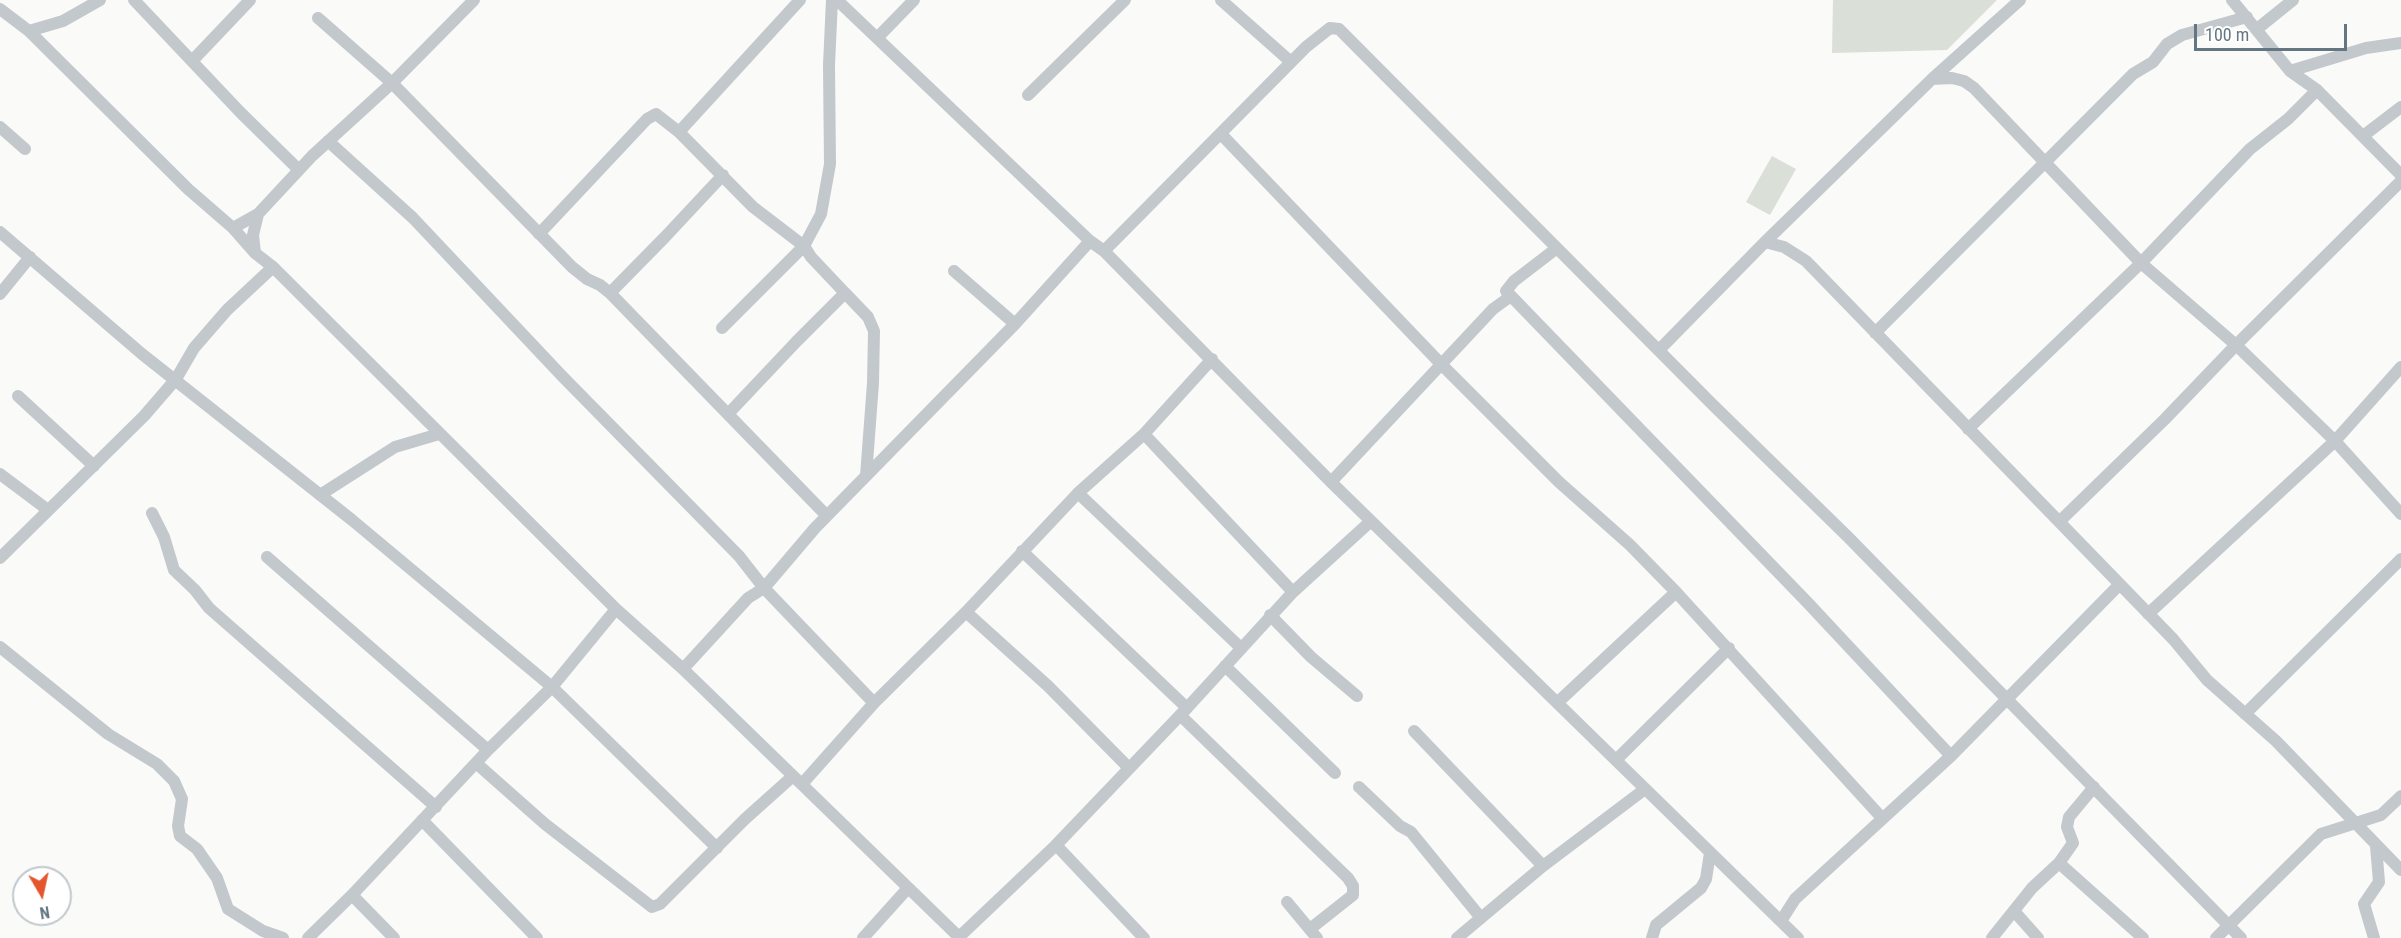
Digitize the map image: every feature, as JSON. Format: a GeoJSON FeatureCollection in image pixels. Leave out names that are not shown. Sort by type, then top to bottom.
{"type":"FeatureCollection","features":[{"type":"Feature","properties":{"kind":"street"},"geometry":{"type":"LineString","coordinates":[[29,31],[63,21],[100,0]]}},
{"type":"Feature","properties":{"kind":"street"},"geometry":{"type":"LineString","coordinates":[[134,0],[240,112],[299,170]]}},
{"type":"Feature","properties":{"kind":"street"},"geometry":{"type":"LineString","coordinates":[[192,61],[250,0]]}},
{"type":"Feature","properties":{"kind":"street"},"geometry":{"type":"LineString","coordinates":[[234,228],[258,214],[328,141],[392,83],[474,0]]}},
{"type":"Feature","properties":{"kind":"street"},"geometry":{"type":"LineString","coordinates":[[679,132],[800,0]]}},
{"type":"Feature","properties":{"kind":"street"},"geometry":{"type":"LineString","coordinates":[[722,328],[804,246],[821,214],[830,164],[828,65],[832,0]]}},
{"type":"Feature","properties":{"kind":"street"},"geometry":{"type":"LineString","coordinates":[[837,0],[1090,241],[1104,251],[1331,482],[1798,938]]}},
{"type":"Feature","properties":{"kind":"street"},"geometry":{"type":"LineString","coordinates":[[877,38],[914,0]]}},
{"type":"Feature","properties":{"kind":"street"},"geometry":{"type":"LineString","coordinates":[[1028,95],[1125,0]]}},
{"type":"Feature","properties":{"kind":"street"},"geometry":{"type":"LineString","coordinates":[[1221,0],[1291,62]]}},
{"type":"Feature","properties":{"kind":"street"},"geometry":{"type":"LineString","coordinates":[[1659,350],[1765,242],[1932,79],[2020,0]]}},
{"type":"Feature","properties":{"kind":"street"},"geometry":{"type":"LineString","coordinates":[[2232,0],[2290,71],[2317,90],[2401,175]]}},
{"type":"Feature","properties":{"kind":"street"},"geometry":{"type":"LineString","coordinates":[[2257,29],[2293,0]]}},
{"type":"Feature","properties":{"kind":"street"},"geometry":{"type":"LineString","coordinates":[[0,9],[29,31],[188,189],[234,228],[255,253],[273,267],[616,609],[683,669],[960,937],[1056,845],[1184,711],[1270,615],[1371,521]]}},
{"type":"Feature","properties":{"kind":"street"},"geometry":{"type":"LineString","coordinates":[[1875,333],[2045,161],[2133,74],[2152,62],[2167,44],[2182,35],[2247,17]]}},
{"type":"Feature","properties":{"kind":"street"},"geometry":{"type":"LineString","coordinates":[[318,18],[392,83],[572,267],[610,293],[827,516]]}},
{"type":"Feature","properties":{"kind":"street"},"geometry":{"type":"LineString","coordinates":[[1104,251],[1306,47],[1330,28],[1339,29],[2008,699],[2241,938]]}},
{"type":"Feature","properties":{"kind":"street"},"geometry":{"type":"LineString","coordinates":[[2290,71],[2366,48],[2401,43]]}},
{"type":"Feature","properties":{"kind":"street"},"geometry":{"type":"LineString","coordinates":[[1932,79],[1942,77],[1964,81],[1974,88],[2140,263],[2236,345],[2335,441],[2401,514]]}},
{"type":"Feature","properties":{"kind":"street"},"geometry":{"type":"LineString","coordinates":[[1968,429],[2140,263],[2243,156],[2288,119],[2317,90]]}},
{"type":"Feature","properties":{"kind":"street"},"geometry":{"type":"LineString","coordinates":[[2363,136],[2401,107]]}},
{"type":"Feature","properties":{"kind":"street"},"geometry":{"type":"LineString","coordinates":[[538,234],[651,115],[660,115],[753,207],[804,246],[811,257],[868,317],[874,331],[873,383],[866,476]]}},
{"type":"Feature","properties":{"kind":"street"},"geometry":{"type":"LineString","coordinates":[[0,127],[25,149]]}},
{"type":"Feature","properties":{"kind":"street"},"geometry":{"type":"LineString","coordinates":[[1221,134],[1441,364],[1559,482],[1630,545],[1676,592],[1882,818]]}},
{"type":"Feature","properties":{"kind":"street"},"geometry":{"type":"LineString","coordinates":[[328,141],[412,218],[555,369],[738,556],[764,588],[874,703]]}},
{"type":"Feature","properties":{"kind":"street"},"geometry":{"type":"LineString","coordinates":[[610,293],[723,176]]}},
{"type":"Feature","properties":{"kind":"street"},"geometry":{"type":"LineString","coordinates":[[2060,521],[2165,419],[2401,181]]}},
{"type":"Feature","properties":{"kind":"street"},"geometry":{"type":"LineString","coordinates":[[255,253],[253,235],[258,214]]}},
{"type":"Feature","properties":{"kind":"street"},"geometry":{"type":"LineString","coordinates":[[0,232],[142,354],[320,495],[552,687],[717,848]]}},
{"type":"Feature","properties":{"kind":"street"},"geometry":{"type":"LineString","coordinates":[[683,669],[748,598],[764,588],[827,516],[1015,324],[1090,241]]}},
{"type":"Feature","properties":{"kind":"street"},"geometry":{"type":"LineString","coordinates":[[1765,242],[1784,247],[1806,261],[2060,521],[2187,654],[2207,680],[2276,741],[2401,870]]}},
{"type":"Feature","properties":{"kind":"street"},"geometry":{"type":"LineString","coordinates":[[1557,248],[1514,281],[1506,291],[1807,602],[1952,756]]}},
{"type":"Feature","properties":{"kind":"street"},"geometry":{"type":"LineString","coordinates":[[0,294],[30,257]]}},
{"type":"Feature","properties":{"kind":"street"},"geometry":{"type":"LineString","coordinates":[[0,558],[144,416],[176,379],[201,340],[227,310],[273,267]]}},
{"type":"Feature","properties":{"kind":"street"},"geometry":{"type":"LineString","coordinates":[[954,271],[1015,324]]}},
{"type":"Feature","properties":{"kind":"street"},"geometry":{"type":"LineString","coordinates":[[728,414],[845,293]]}},
{"type":"Feature","properties":{"kind":"street"},"geometry":{"type":"LineString","coordinates":[[1331,482],[1493,309],[1511,296]]}},
{"type":"Feature","properties":{"kind":"street"},"geometry":{"type":"LineString","coordinates":[[476,763],[545,824],[650,906],[660,904],[745,819],[798,780],[966,612],[1078,493],[1144,434],[1212,359]]}},
{"type":"Feature","properties":{"kind":"street"},"geometry":{"type":"LineString","coordinates":[[2148,614],[2335,441],[2401,367]]}},
{"type":"Feature","properties":{"kind":"street"},"geometry":{"type":"LineString","coordinates":[[18,396],[94,466]]}},
{"type":"Feature","properties":{"kind":"street"},"geometry":{"type":"LineString","coordinates":[[320,495],[394,447],[439,434]]}},
{"type":"Feature","properties":{"kind":"street"},"geometry":{"type":"LineString","coordinates":[[1144,434],[1293,592]]}},
{"type":"Feature","properties":{"kind":"street"},"geometry":{"type":"LineString","coordinates":[[0,474],[48,510]]}},
{"type":"Feature","properties":{"kind":"street"},"geometry":{"type":"LineString","coordinates":[[1078,493],[1241,648]]}},
{"type":"Feature","properties":{"kind":"street"},"geometry":{"type":"LineString","coordinates":[[152,513],[164,537],[174,570],[195,590],[209,608],[436,807]]}},
{"type":"Feature","properties":{"kind":"street"},"geometry":{"type":"LineString","coordinates":[[1022,551],[1184,711],[1348,878],[1353,886],[1353,895],[1313,934],[1287,902]]}},
{"type":"Feature","properties":{"kind":"street"},"geometry":{"type":"LineString","coordinates":[[267,557],[488,750]]}},
{"type":"Feature","properties":{"kind":"street"},"geometry":{"type":"LineString","coordinates":[[2245,714],[2401,559]]}},
{"type":"Feature","properties":{"kind":"street"},"geometry":{"type":"LineString","coordinates":[[1781,921],[1795,899],[1952,756],[2119,585]]}},
{"type":"Feature","properties":{"kind":"street"},"geometry":{"type":"LineString","coordinates":[[1557,703],[1676,592]]}},
{"type":"Feature","properties":{"kind":"street"},"geometry":{"type":"LineString","coordinates":[[308,938],[352,895],[488,750],[552,687],[616,609]]}},
{"type":"Feature","properties":{"kind":"street"},"geometry":{"type":"LineString","coordinates":[[966,612],[1048,687],[1129,768]]}},
{"type":"Feature","properties":{"kind":"street"},"geometry":{"type":"LineString","coordinates":[[1270,615],[1311,657],[1357,696]]}},
{"type":"Feature","properties":{"kind":"street"},"geometry":{"type":"LineString","coordinates":[[0,647],[108,734],[157,764],[174,781],[182,799],[178,826],[180,836],[197,849],[217,878],[228,909],[263,931],[283,938]]}},
{"type":"Feature","properties":{"kind":"street"},"geometry":{"type":"LineString","coordinates":[[1616,760],[1729,648]]}},
{"type":"Feature","properties":{"kind":"street"},"geometry":{"type":"LineString","coordinates":[[1225,666],[1335,773]]}},
{"type":"Feature","properties":{"kind":"street"},"geometry":{"type":"LineString","coordinates":[[1414,731],[1543,866]]}},
{"type":"Feature","properties":{"kind":"street"},"geometry":{"type":"LineString","coordinates":[[1359,787],[1400,826],[1411,832],[1481,918]]}},
{"type":"Feature","properties":{"kind":"street"},"geometry":{"type":"LineString","coordinates":[[1992,938],[2032,888],[2060,862],[2073,843],[2067,827],[2069,817],[2094,787]]}},
{"type":"Feature","properties":{"kind":"street"},"geometry":{"type":"LineString","coordinates":[[1463,936],[1543,866],[1645,789]]}},
{"type":"Feature","properties":{"kind":"street"},"geometry":{"type":"LineString","coordinates":[[2216,938],[2321,834],[2380,815],[2401,796]]}},
{"type":"Feature","properties":{"kind":"street"},"geometry":{"type":"LineString","coordinates":[[422,820],[537,938]]}},
{"type":"Feature","properties":{"kind":"street"},"geometry":{"type":"LineString","coordinates":[[1056,845],[1144,938]]}},
{"type":"Feature","properties":{"kind":"street"},"geometry":{"type":"LineString","coordinates":[[2374,938],[2364,904],[2379,882],[2376,846]]}},
{"type":"Feature","properties":{"kind":"street"},"geometry":{"type":"LineString","coordinates":[[1652,938],[1656,925],[1701,888],[1706,879],[1710,853]]}},
{"type":"Feature","properties":{"kind":"street"},"geometry":{"type":"LineString","coordinates":[[2060,862],[2143,938]]}},
{"type":"Feature","properties":{"kind":"street"},"geometry":{"type":"LineString","coordinates":[[863,938],[908,888]]}},
{"type":"Feature","properties":{"kind":"street"},"geometry":{"type":"LineString","coordinates":[[352,895],[394,938]]}},
{"type":"Feature","properties":{"kind":"street"},"geometry":{"type":"LineString","coordinates":[[2014,911],[2038,938]]}},
{"type":"Feature","properties":{"kind":"shaded area"},"geometry":{"type":"Polygon","coordinates":[[[1833,0],[1997,0],[1947,50],[1832,53],[1833,0]]]}},
{"type":"Feature","properties":{"kind":"shaded area"},"geometry":{"type":"Polygon","coordinates":[[[1772,156],[1796,169],[1770,215],[1746,202],[1772,156]]]}}]}
